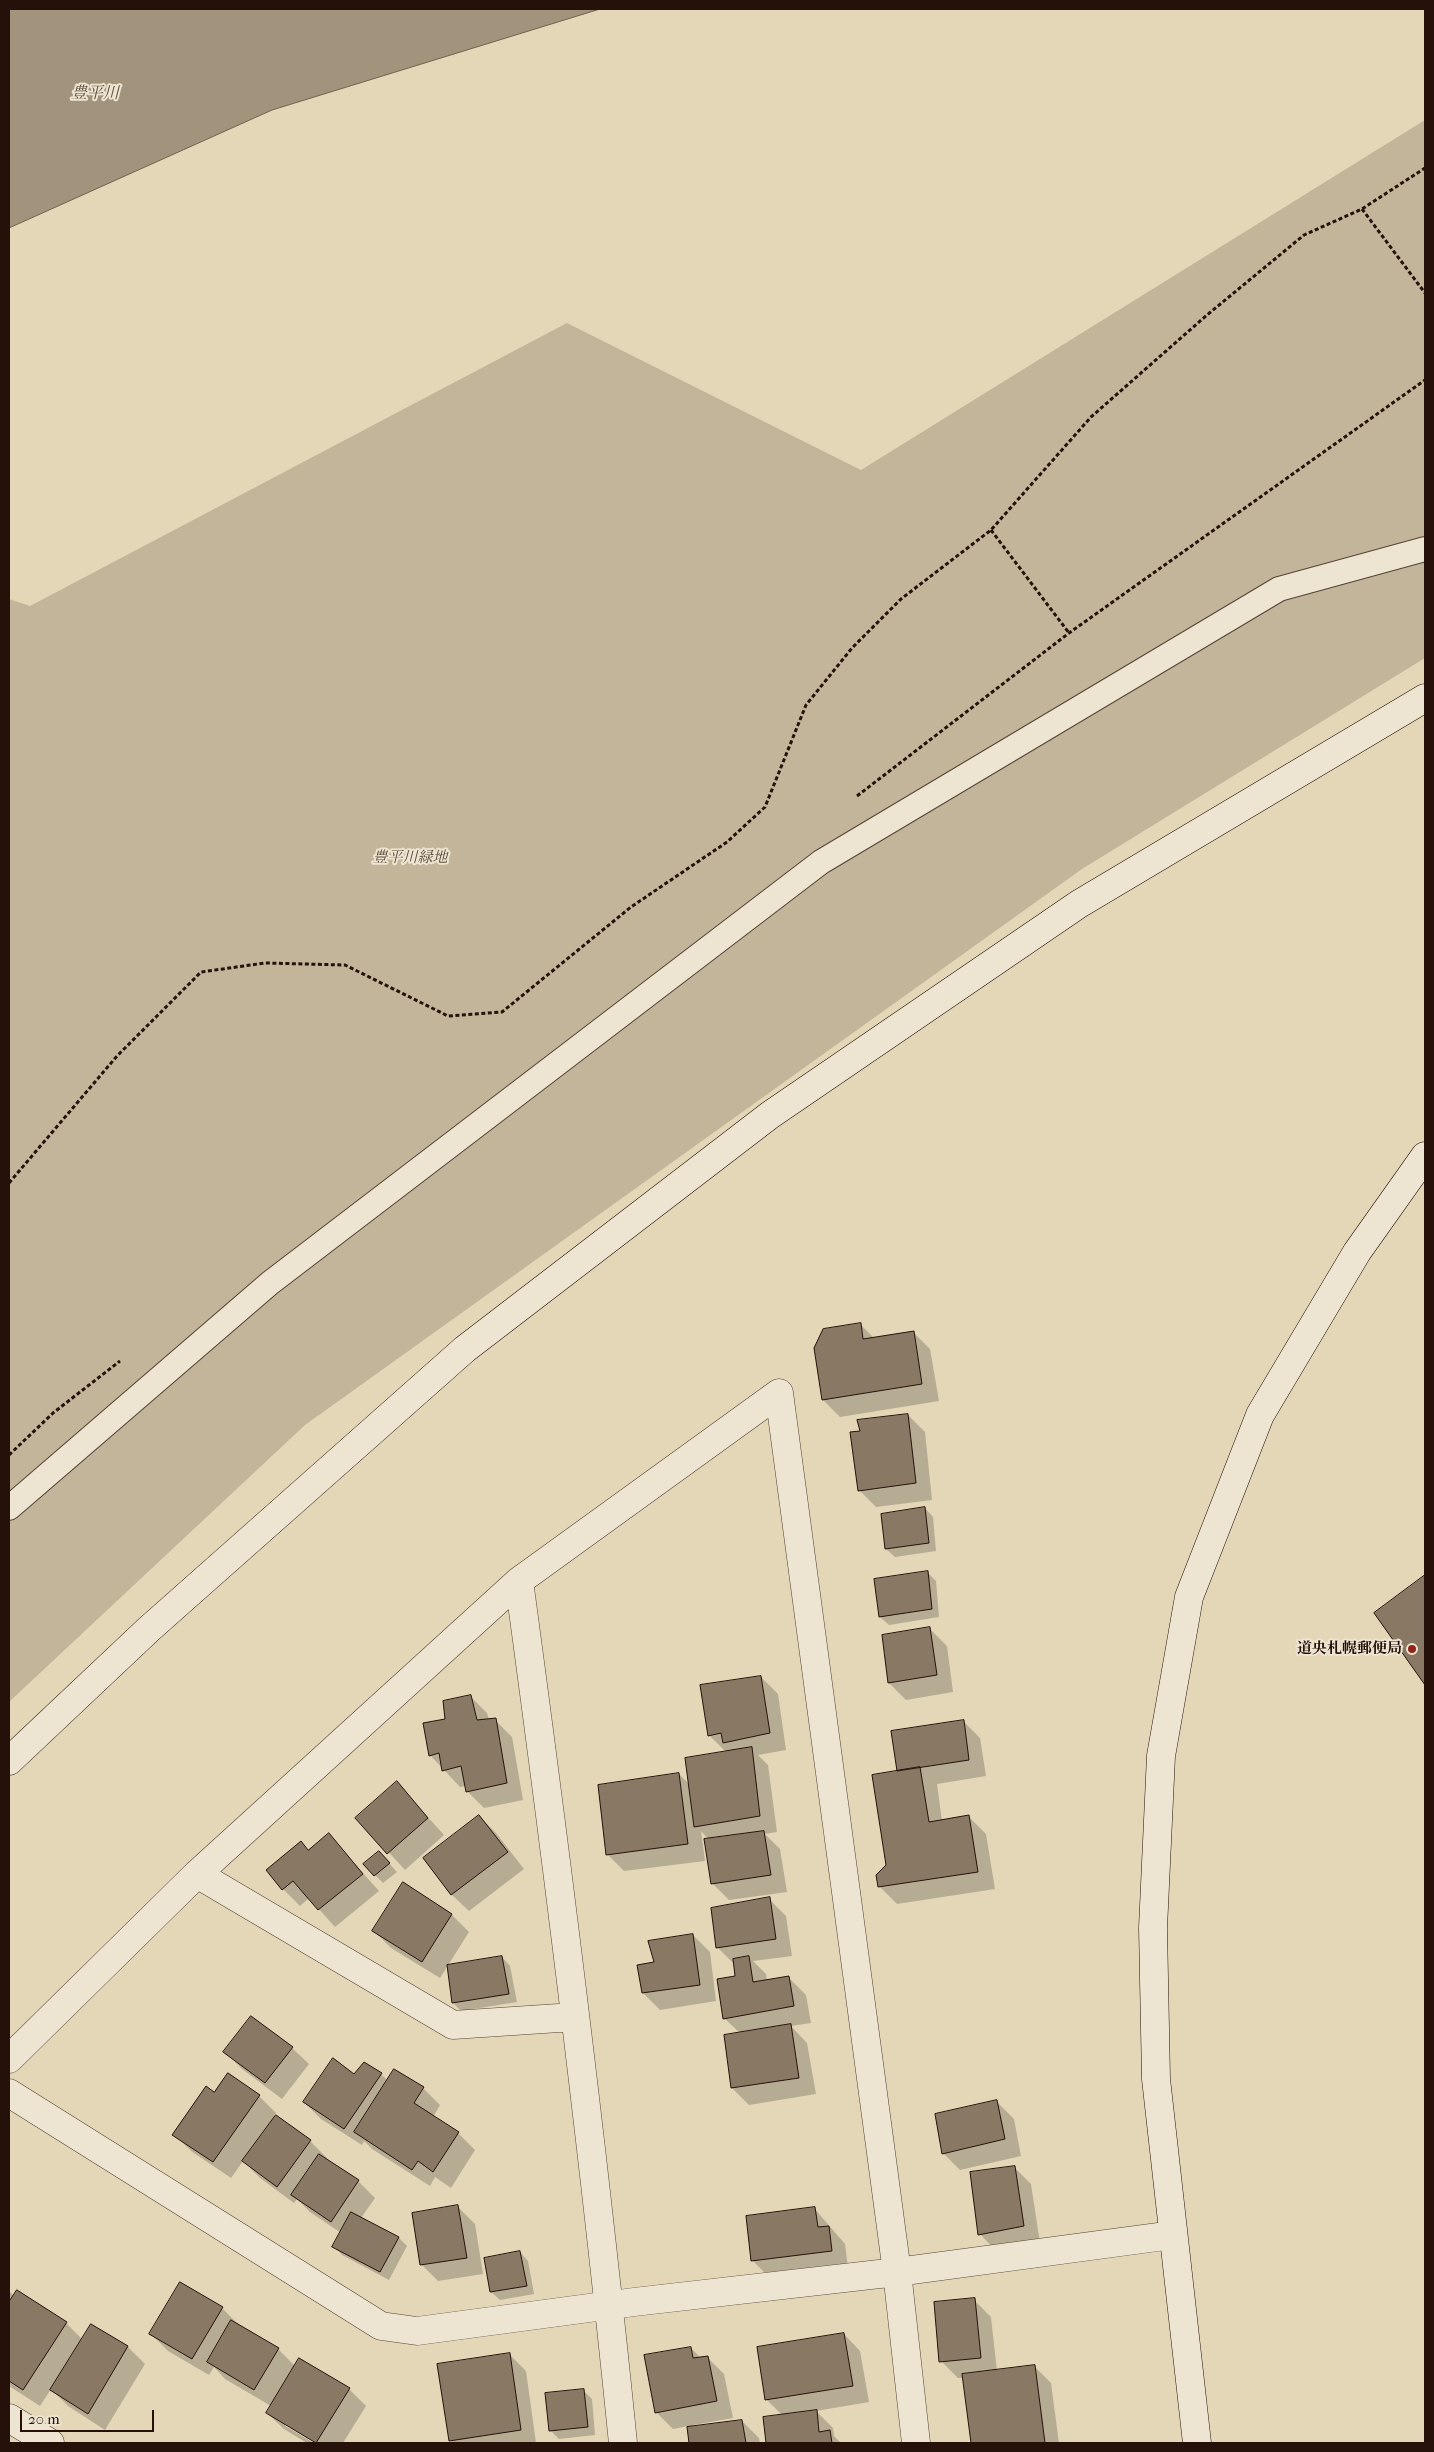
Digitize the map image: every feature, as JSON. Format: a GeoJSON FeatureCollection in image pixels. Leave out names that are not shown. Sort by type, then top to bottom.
{"type":"FeatureCollection","features":[{"type":"Feature","properties":{"kind":"street"},"geometry":{"type":"LineString","coordinates":[[9,1761],[157,1623],[465,1349],[770,1115],[1079,904],[1425,698]]}},
{"type":"Feature","properties":{"kind":"street"},"geometry":{"type":"LineString","coordinates":[[1197,2443],[1172,2235],[1156,2078],[1153,1928],[1161,1756],[1189,1598],[1260,1415],[1357,1252],[1425,1156]]}},
{"type":"Feature","properties":{"kind":"street"},"geometry":{"type":"LineString","coordinates":[[9,2059],[197,1874],[519,1581],[779,1393],[897,2272],[916,2443]]}},
{"type":"Feature","properties":{"kind":"street"},"geometry":{"type":"LineString","coordinates":[[519,1581],[609,2305],[623,2443]]}},
{"type":"Feature","properties":{"kind":"street"},"geometry":{"type":"LineString","coordinates":[[197,1874],[453,2024],[574,2017]]}},
{"type":"Feature","properties":{"kind":"street"},"geometry":{"type":"LineString","coordinates":[[9,2093],[381,2326],[417,2331],[609,2305],[897,2272],[1172,2235]]}},
{"type":"Feature","properties":{"kind":"street"},"geometry":{"type":"LineString","coordinates":[[9,2418],[50,2443]]}},
{"type":"Feature","properties":{"kind":"lane"},"geometry":{"type":"LineString","coordinates":[[9,1508],[270,1283],[821,862],[1279,589],[1425,548]]}},
{"type":"Feature","properties":{"kind":"path"},"geometry":{"type":"LineString","coordinates":[[9,1183],[118,1056],[201,972],[264,964],[345,965],[448,1016],[502,1012],[631,907],[727,842],[765,807],[806,705],[852,648],[901,599],[991,530],[1091,417],[1207,315],[1304,235],[1362,209],[1425,168]]}},
{"type":"Feature","properties":{"kind":"path"},"geometry":{"type":"LineString","coordinates":[[1362,209],[1425,293]]}},
{"type":"Feature","properties":{"kind":"path"},"geometry":{"type":"LineString","coordinates":[[991,530],[1069,633]]}},
{"type":"Feature","properties":{"kind":"green space","name":"豊平川緑地"},"geometry":{"type":"Polygon","coordinates":[[[1425,120],[1425,658],[1082,869],[305,1425],[9,1702],[9,599],[30,606],[567,323],[861,470],[1425,120]]]}},
{"type":"Feature","properties":{"kind":"water","name":"豊平川"},"geometry":{"type":"Polygon","coordinates":[[[9,9],[600,9],[272,110],[9,228],[9,9]]]}},
{"type":"Feature","properties":{"kind":"building"},"geometry":{"type":"Polygon","coordinates":[[[861,1323],[863,1339],[914,1331],[922,1384],[822,1400],[814,1348],[823,1329],[861,1323]]]}},
{"type":"Feature","properties":{"kind":"building"},"geometry":{"type":"Polygon","coordinates":[[[908,1414],[916,1483],[858,1491],[850,1432],[860,1431],[857,1420],[908,1414]]]}},
{"type":"Feature","properties":{"kind":"building"},"geometry":{"type":"Polygon","coordinates":[[[925,1507],[929,1543],[885,1549],[881,1514],[925,1507]]]}},
{"type":"Feature","properties":{"kind":"building"},"geometry":{"type":"Polygon","coordinates":[[[928,1571],[932,1609],[879,1617],[874,1579],[928,1571]]]}},
{"type":"Feature","properties":{"kind":"building","name":"道央札幌郵便局"},"geometry":{"type":"Polygon","coordinates":[[[1425,1575],[1425,1685],[1374,1613],[1425,1575]]]}},
{"type":"Feature","properties":{"kind":"building"},"geometry":{"type":"Polygon","coordinates":[[[930,1627],[937,1675],[888,1683],[882,1635],[930,1627]]]}},
{"type":"Feature","properties":{"kind":"building"},"geometry":{"type":"Polygon","coordinates":[[[761,1676],[770,1733],[723,1743],[721,1733],[708,1736],[700,1685],[761,1676]]]}},
{"type":"Feature","properties":{"kind":"building"},"geometry":{"type":"Polygon","coordinates":[[[471,1695],[477,1720],[496,1718],[507,1783],[466,1792],[461,1766],[442,1771],[439,1753],[429,1756],[423,1723],[445,1719],[443,1701],[471,1695]]]}},
{"type":"Feature","properties":{"kind":"building"},"geometry":{"type":"Polygon","coordinates":[[[964,1720],[969,1760],[897,1771],[891,1731],[964,1720]]]}},
{"type":"Feature","properties":{"kind":"building"},"geometry":{"type":"Polygon","coordinates":[[[752,1747],[760,1816],[694,1827],[685,1758],[752,1747]]]}},
{"type":"Feature","properties":{"kind":"building"},"geometry":{"type":"Polygon","coordinates":[[[920,1767],[929,1822],[969,1815],[978,1872],[878,1887],[876,1875],[886,1865],[872,1775],[920,1767]]]}},
{"type":"Feature","properties":{"kind":"building"},"geometry":{"type":"Polygon","coordinates":[[[679,1773],[688,1844],[606,1855],[598,1785],[679,1773]]]}},
{"type":"Feature","properties":{"kind":"building"},"geometry":{"type":"Polygon","coordinates":[[[397,1781],[428,1818],[387,1854],[355,1818],[397,1781]]]}},
{"type":"Feature","properties":{"kind":"building"},"geometry":{"type":"Polygon","coordinates":[[[479,1815],[508,1852],[451,1895],[423,1858],[479,1815]]]}},
{"type":"Feature","properties":{"kind":"building"},"geometry":{"type":"Polygon","coordinates":[[[764,1831],[771,1875],[711,1884],[704,1839],[764,1831]]]}},
{"type":"Feature","properties":{"kind":"building"},"geometry":{"type":"Polygon","coordinates":[[[329,1833],[363,1874],[318,1910],[293,1881],[282,1890],[266,1870],[301,1841],[308,1850],[329,1833]]]}},
{"type":"Feature","properties":{"kind":"building"},"geometry":{"type":"Polygon","coordinates":[[[379,1851],[390,1863],[374,1876],[363,1864],[379,1851]]]}},
{"type":"Feature","properties":{"kind":"building"},"geometry":{"type":"Polygon","coordinates":[[[403,1882],[452,1914],[422,1962],[372,1931],[403,1882]]]}},
{"type":"Feature","properties":{"kind":"building"},"geometry":{"type":"Polygon","coordinates":[[[770,1897],[776,1939],[716,1948],[711,1908],[770,1897]]]}},
{"type":"Feature","properties":{"kind":"building"},"geometry":{"type":"Polygon","coordinates":[[[693,1934],[700,1985],[642,1993],[637,1965],[654,1962],[648,1941],[693,1934]]]}},
{"type":"Feature","properties":{"kind":"building"},"geometry":{"type":"Polygon","coordinates":[[[502,1956],[509,1994],[452,2003],[447,1965],[502,1956]]]}},
{"type":"Feature","properties":{"kind":"building"},"geometry":{"type":"Polygon","coordinates":[[[749,1956],[753,1982],[789,1976],[794,2006],[723,2019],[717,1979],[735,1976],[733,1959],[749,1956]]]}},
{"type":"Feature","properties":{"kind":"building"},"geometry":{"type":"Polygon","coordinates":[[[251,2016],[293,2047],[265,2083],[223,2052],[251,2016]]]}},
{"type":"Feature","properties":{"kind":"building"},"geometry":{"type":"Polygon","coordinates":[[[791,2024],[799,2078],[731,2088],[724,2035],[791,2024]]]}},
{"type":"Feature","properties":{"kind":"building"},"geometry":{"type":"Polygon","coordinates":[[[333,2058],[354,2074],[364,2062],[382,2073],[344,2129],[303,2102],[333,2058]]]}},
{"type":"Feature","properties":{"kind":"building"},"geometry":{"type":"Polygon","coordinates":[[[394,2069],[424,2087],[414,2103],[459,2132],[433,2172],[418,2161],[412,2170],[354,2132],[394,2069]]]}},
{"type":"Feature","properties":{"kind":"building"},"geometry":{"type":"Polygon","coordinates":[[[228,2073],[260,2095],[213,2162],[172,2135],[206,2086],[214,2092],[228,2073]]]}},
{"type":"Feature","properties":{"kind":"building"},"geometry":{"type":"Polygon","coordinates":[[[997,2100],[1005,2139],[942,2154],[935,2114],[997,2100]]]}},
{"type":"Feature","properties":{"kind":"building"},"geometry":{"type":"Polygon","coordinates":[[[276,2115],[311,2140],[277,2187],[242,2161],[276,2115]]]}},
{"type":"Feature","properties":{"kind":"building"},"geometry":{"type":"Polygon","coordinates":[[[319,2154],[359,2180],[331,2222],[291,2195],[319,2154]]]}},
{"type":"Feature","properties":{"kind":"building"},"geometry":{"type":"Polygon","coordinates":[[[1015,2166],[1024,2226],[978,2235],[970,2172],[1015,2166]]]}},
{"type":"Feature","properties":{"kind":"building"},"geometry":{"type":"Polygon","coordinates":[[[458,2205],[467,2258],[420,2265],[412,2213],[458,2205]]]}},
{"type":"Feature","properties":{"kind":"building"},"geometry":{"type":"Polygon","coordinates":[[[815,2207],[818,2227],[829,2226],[832,2251],[751,2261],[746,2216],[815,2207]]]}},
{"type":"Feature","properties":{"kind":"building"},"geometry":{"type":"Polygon","coordinates":[[[351,2212],[399,2237],[380,2272],[332,2247],[351,2212]]]}},
{"type":"Feature","properties":{"kind":"building"},"geometry":{"type":"Polygon","coordinates":[[[520,2251],[527,2286],[490,2292],[484,2258],[520,2251]]]}},
{"type":"Feature","properties":{"kind":"building"},"geometry":{"type":"Polygon","coordinates":[[[180,2282],[223,2307],[192,2359],[149,2334],[180,2282]]]}},
{"type":"Feature","properties":{"kind":"building"},"geometry":{"type":"Polygon","coordinates":[[[17,2290],[67,2322],[23,2390],[9,2381],[9,2302],[17,2290]]]}},
{"type":"Feature","properties":{"kind":"building"},"geometry":{"type":"Polygon","coordinates":[[[975,2298],[981,2358],[939,2362],[934,2302],[975,2298]]]}},
{"type":"Feature","properties":{"kind":"building"},"geometry":{"type":"Polygon","coordinates":[[[231,2320],[279,2348],[254,2390],[207,2362],[231,2320]]]}},
{"type":"Feature","properties":{"kind":"building"},"geometry":{"type":"Polygon","coordinates":[[[91,2324],[128,2346],[88,2414],[50,2390],[91,2324]]]}},
{"type":"Feature","properties":{"kind":"building"},"geometry":{"type":"Polygon","coordinates":[[[844,2333],[853,2386],[765,2400],[757,2347],[844,2333]]]}},
{"type":"Feature","properties":{"kind":"building"},"geometry":{"type":"Polygon","coordinates":[[[691,2347],[693,2358],[708,2356],[717,2401],[655,2413],[644,2355],[691,2347]]]}},
{"type":"Feature","properties":{"kind":"building"},"geometry":{"type":"Polygon","coordinates":[[[510,2353],[521,2430],[449,2441],[437,2364],[510,2353]]]}},
{"type":"Feature","properties":{"kind":"building"},"geometry":{"type":"Polygon","coordinates":[[[299,2358],[350,2388],[316,2443],[266,2413],[299,2358]]]}},
{"type":"Feature","properties":{"kind":"building"},"geometry":{"type":"Polygon","coordinates":[[[1035,2365],[1045,2443],[971,2443],[962,2374],[1035,2365]]]}},
{"type":"Feature","properties":{"kind":"building"},"geometry":{"type":"Polygon","coordinates":[[[584,2389],[588,2427],[549,2431],[545,2393],[584,2389]]]}},
{"type":"Feature","properties":{"kind":"building"},"geometry":{"type":"Polygon","coordinates":[[[817,2410],[819,2432],[830,2430],[832,2443],[766,2443],[763,2417],[817,2410]]]}},
{"type":"Feature","properties":{"kind":"building"},"geometry":{"type":"Polygon","coordinates":[[[742,2420],[746,2443],[689,2443],[687,2427],[742,2420]]]}},
{"type":"Feature","properties":{"kind":"place","name":"道央札幌郵便局"},"geometry":{"type":"Point","coordinates":[1412,1649]}}]}
